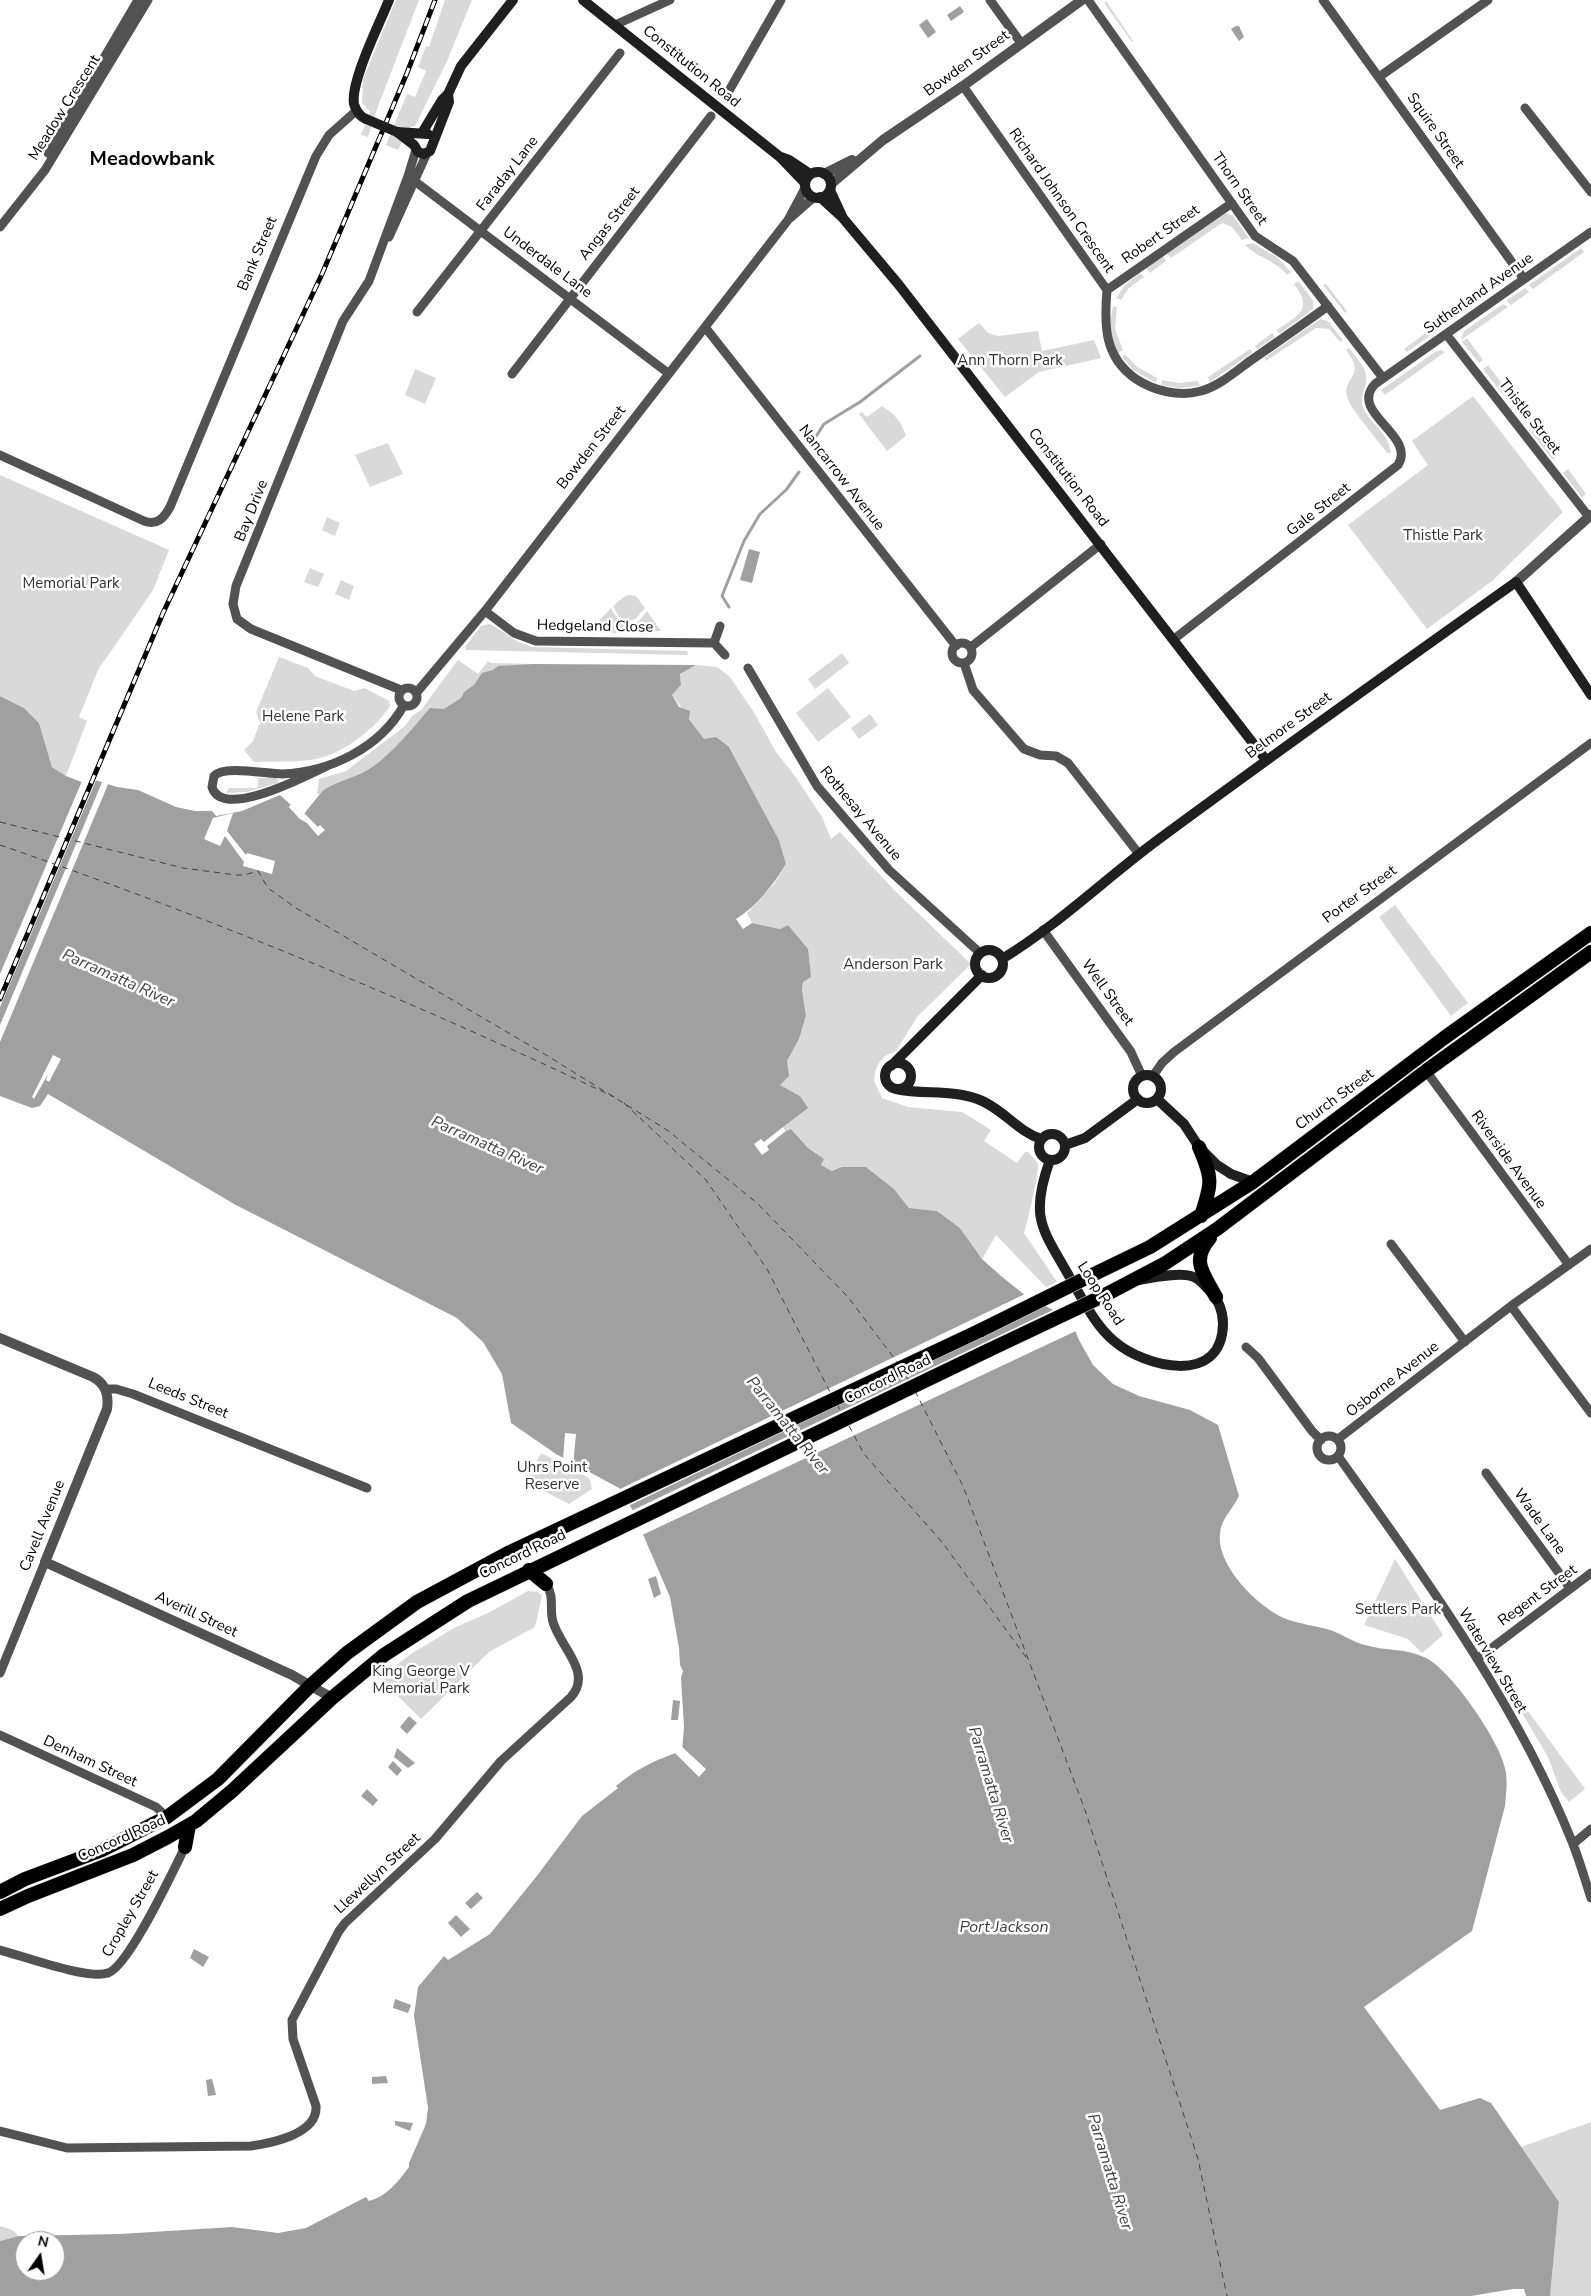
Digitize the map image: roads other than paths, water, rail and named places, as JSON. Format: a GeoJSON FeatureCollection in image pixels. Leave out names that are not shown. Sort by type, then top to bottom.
{"type":"FeatureCollection","features":[{"type":"Feature","properties":{"kind":"highway","name":"Church Street"},"geometry":{"type":"LineString","coordinates":[[1088,1277],[1145,1249],[1253,1182],[1444,1038],[1591,933]]}},
{"type":"Feature","properties":{"kind":"highway","name":"Church Street"},"geometry":{"type":"LineString","coordinates":[[1103,1296],[1172,1259],[1217,1229],[1426,1071],[1591,952]]}},
{"type":"Feature","properties":{"kind":"highway"},"geometry":{"type":"LineString","coordinates":[[1199,1148],[1209,1169],[1211,1180],[1201,1216]]}},
{"type":"Feature","properties":{"kind":"highway"},"geometry":{"type":"LineString","coordinates":[[1216,1297],[1201,1267],[1199,1258],[1204,1244],[1217,1229]]}},
{"type":"Feature","properties":{"kind":"highway","name":"Concord Road"},"geometry":{"type":"LineString","coordinates":[[0,1892],[26,1879],[102,1850],[167,1816],[218,1780],[311,1684],[376,1631],[417,1602],[510,1552],[602,1510],[1088,1277]]}},
{"type":"Feature","properties":{"kind":"highway","name":"Concord Road"},"geometry":{"type":"LineString","coordinates":[[0,1909],[28,1896],[133,1855],[189,1825],[232,1791],[332,1698],[406,1639],[468,1601],[614,1529],[1103,1296]]}},
{"type":"Feature","properties":{"kind":"highway"},"geometry":{"type":"LineString","coordinates":[[529,1570],[546,1584]]}},
{"type":"Feature","properties":{"kind":"highway"},"geometry":{"type":"LineString","coordinates":[[185,1847],[189,1825]]}},
{"type":"Feature","properties":{"kind":"main road"},"geometry":{"type":"LineString","coordinates":[[389,0],[357,81],[354,99],[356,111],[366,119],[403,135],[421,153],[427,153],[432,149],[448,102],[448,94]]}},
{"type":"Feature","properties":{"kind":"main road"},"geometry":{"type":"LineString","coordinates":[[415,148],[415,138],[421,134],[442,100],[448,94],[462,66],[513,0]]}},
{"type":"Feature","properties":{"kind":"main road","name":"Constitution Road"},"geometry":{"type":"LineString","coordinates":[[583,0],[780,157],[807,182]]}},
{"type":"Feature","properties":{"kind":"main road"},"geometry":{"type":"LineString","coordinates":[[403,135],[421,134],[431,136],[434,142]]}},
{"type":"Feature","properties":{"kind":"main road"},"geometry":{"type":"LineString","coordinates":[[818,172],[828,177],[830,187],[817,197],[808,194],[807,182],[818,172]]}},
{"type":"Feature","properties":{"kind":"main road","name":"Constitution Road"},"geometry":{"type":"LineString","coordinates":[[830,187],[842,217]]}},
{"type":"Feature","properties":{"kind":"main road","name":"Constitution Road"},"geometry":{"type":"LineString","coordinates":[[817,197],[842,217],[899,285],[1266,760]]}},
{"type":"Feature","properties":{"kind":"main road"},"geometry":{"type":"LineString","coordinates":[[1516,582],[1591,695]]}},
{"type":"Feature","properties":{"kind":"main road","name":"Belmore Street"},"geometry":{"type":"LineString","coordinates":[[1002,959],[1043,930],[1139,854],[1266,760],[1516,582]]}},
{"type":"Feature","properties":{"kind":"main road"},"geometry":{"type":"LineString","coordinates":[[992,950],[1002,959],[1003,967],[998,974],[990,977],[982,975],[976,965],[980,953],[992,950]]}},
{"type":"Feature","properties":{"kind":"main road"},"geometry":{"type":"LineString","coordinates":[[982,975],[890,1066],[885,1077],[889,1085],[896,1089],[958,1094],[981,1100],[995,1108],[1019,1129],[1041,1139],[1054,1134],[1062,1138],[1065,1145],[1064,1153],[1060,1158],[1050,1160],[1044,1158],[1039,1152],[1041,1139]]}},
{"type":"Feature","properties":{"kind":"main road"},"geometry":{"type":"LineString","coordinates":[[896,1089],[907,1085],[915,1042]]}},
{"type":"Feature","properties":{"kind":"main road"},"geometry":{"type":"LineString","coordinates":[[890,1066],[903,1064],[917,1082],[933,1092]]}},
{"type":"Feature","properties":{"kind":"main road"},"geometry":{"type":"LineString","coordinates":[[1148,1076],[1158,1080],[1161,1086],[1161,1094],[1157,1099],[1148,1103],[1138,1100],[1133,1086],[1136,1080],[1148,1076]]}},
{"type":"Feature","properties":{"kind":"main road"},"geometry":{"type":"LineString","coordinates":[[1157,1099],[1184,1124],[1199,1148],[1223,1170],[1253,1182]]}},
{"type":"Feature","properties":{"kind":"main road"},"geometry":{"type":"LineString","coordinates":[[1065,1145],[1085,1138],[1138,1100]]}},
{"type":"Feature","properties":{"kind":"main road","name":"Loop Road"},"geometry":{"type":"LineString","coordinates":[[1050,1160],[1038,1201],[1041,1223],[1099,1325],[1113,1341],[1133,1355],[1154,1363],[1175,1367],[1194,1364],[1210,1355],[1219,1342],[1223,1318],[1216,1297],[1197,1278],[1186,1275],[1133,1281]]}},
{"type":"Feature","properties":{"kind":"street","name":"Meadow Crescent"},"geometry":{"type":"LineString","coordinates":[[0,217],[39,168],[138,0]]}},
{"type":"Feature","properties":{"kind":"street","name":"Meadow Crescent"},"geometry":{"type":"LineString","coordinates":[[0,227],[44,170],[148,0]]}},
{"type":"Feature","properties":{"kind":"street"},"geometry":{"type":"LineString","coordinates":[[615,26],[670,0]]}},
{"type":"Feature","properties":{"kind":"street"},"geometry":{"type":"LineString","coordinates":[[726,96],[781,0]]}},
{"type":"Feature","properties":{"kind":"street"},"geometry":{"type":"LineString","coordinates":[[990,0],[1021,43]]}},
{"type":"Feature","properties":{"kind":"street","name":"Bowden Street"},"geometry":{"type":"LineString","coordinates":[[830,187],[868,152],[1082,0]]}},
{"type":"Feature","properties":{"kind":"street","name":"Thorn Street"},"geometry":{"type":"LineString","coordinates":[[1088,0],[1256,236],[1293,261],[1383,378]]}},
{"type":"Feature","properties":{"kind":"street","name":"Squire Street"},"geometry":{"type":"LineString","coordinates":[[1323,0],[1524,279]]}},
{"type":"Feature","properties":{"kind":"street"},"geometry":{"type":"LineString","coordinates":[[1379,77],[1488,0]]}},
{"type":"Feature","properties":{"kind":"street","name":"Faraday Lane"},"geometry":{"type":"LineString","coordinates":[[417,312],[620,53]]}},
{"type":"Feature","properties":{"kind":"street","name":"Richard Johnson Crescent"},"geometry":{"type":"LineString","coordinates":[[963,86],[1107,290],[1105,330],[1114,355],[1121,366],[1141,382],[1164,391],[1176,393],[1189,393],[1213,387],[1328,306]]}},
{"type":"Feature","properties":{"kind":"street"},"geometry":{"type":"LineString","coordinates":[[1525,108],[1591,192]]}},
{"type":"Feature","properties":{"kind":"street","name":"Bank Street"},"geometry":{"type":"LineString","coordinates":[[0,455],[47,478],[153,523],[161,520],[170,507],[316,156],[329,134],[356,111]]}},
{"type":"Feature","properties":{"kind":"street","name":"Angas Street"},"geometry":{"type":"LineString","coordinates":[[512,374],[711,116]]}},
{"type":"Feature","properties":{"kind":"street","name":"Bay Drive"},"geometry":{"type":"LineString","coordinates":[[412,178],[415,148]]}},
{"type":"Feature","properties":{"kind":"street","name":"Bowden Street"},"geometry":{"type":"LineString","coordinates":[[824,174],[868,152]]}},
{"type":"Feature","properties":{"kind":"street","name":"Bay Drive"},"geometry":{"type":"LineString","coordinates":[[401,690],[251,628],[237,619],[233,604],[236,586],[343,321],[369,281],[389,223],[427,153]]}},
{"type":"Feature","properties":{"kind":"street","name":"Underdale Lane"},"geometry":{"type":"LineString","coordinates":[[412,178],[668,373]]}},
{"type":"Feature","properties":{"kind":"street","name":"Bowden Street"},"geometry":{"type":"LineString","coordinates":[[417,692],[484,611],[788,220],[807,182]]}},
{"type":"Feature","properties":{"kind":"street","name":"Bowden Street"},"geometry":{"type":"LineString","coordinates":[[788,220],[817,197]]}},
{"type":"Feature","properties":{"kind":"street","name":"Robert Street"},"geometry":{"type":"LineString","coordinates":[[1107,290],[1232,203]]}},
{"type":"Feature","properties":{"kind":"street","name":"Sutherland Avenue"},"geometry":{"type":"LineString","coordinates":[[1383,378],[1591,232]]}},
{"type":"Feature","properties":{"kind":"street","name":"Nancarrow Avenue"},"geometry":{"type":"LineString","coordinates":[[705,326],[956,646]]}},
{"type":"Feature","properties":{"kind":"street","name":"Thistle Street"},"geometry":{"type":"LineString","coordinates":[[1446,334],[1590,516]]}},
{"type":"Feature","properties":{"kind":"street","name":"Gale Street"},"geometry":{"type":"LineString","coordinates":[[1174,639],[1398,465],[1402,457],[1399,445],[1371,409],[1369,400],[1372,387],[1383,378]]}},
{"type":"Feature","properties":{"kind":"street","name":"Belmore Street"},"geometry":{"type":"LineString","coordinates":[[1516,582],[1590,516]]}},
{"type":"Feature","properties":{"kind":"street"},"geometry":{"type":"LineString","coordinates":[[971,648],[1101,544]]}},
{"type":"Feature","properties":{"kind":"street","name":"Hedgeland Close"},"geometry":{"type":"LineString","coordinates":[[484,611],[514,633],[536,641],[714,644]]}},
{"type":"Feature","properties":{"kind":"street"},"geometry":{"type":"LineString","coordinates":[[720,626],[714,644],[725,655]]}},
{"type":"Feature","properties":{"kind":"street"},"geometry":{"type":"LineString","coordinates":[[963,644],[971,648],[972,658],[964,663],[959,663],[953,658],[952,653],[956,646],[963,644]]}},
{"type":"Feature","properties":{"kind":"street"},"geometry":{"type":"LineString","coordinates":[[964,663],[973,690],[1017,742],[1024,749],[1040,755],[1056,756],[1068,763],[1139,854]]}},
{"type":"Feature","properties":{"kind":"street","name":"Rothesay Avenue"},"geometry":{"type":"LineString","coordinates":[[748,668],[817,786],[889,870],[980,953]]}},
{"type":"Feature","properties":{"kind":"street"},"geometry":{"type":"LineString","coordinates":[[411,687],[417,692],[416,702],[409,706],[404,705],[399,699],[401,690],[411,687]]}},
{"type":"Feature","properties":{"kind":"street"},"geometry":{"type":"LineString","coordinates":[[329,765],[284,774],[227,770],[217,773],[212,783],[215,794],[227,800],[239,800],[294,782],[358,751],[379,736],[397,718],[404,705]]}},
{"type":"Feature","properties":{"kind":"street","name":"Porter Street"},"geometry":{"type":"LineString","coordinates":[[1148,1076],[1167,1057],[1591,743]]}},
{"type":"Feature","properties":{"kind":"street","name":"Well Street"},"geometry":{"type":"LineString","coordinates":[[1043,930],[1148,1076]]}},
{"type":"Feature","properties":{"kind":"street","name":"Riverside Avenue"},"geometry":{"type":"LineString","coordinates":[[1426,1071],[1569,1265]]}},
{"type":"Feature","properties":{"kind":"street"},"geometry":{"type":"LineString","coordinates":[[1391,1244],[1465,1342]]}},
{"type":"Feature","properties":{"kind":"street","name":"Osborne Avenue"},"geometry":{"type":"LineString","coordinates":[[1338,1439],[1511,1306],[1591,1249]]}},
{"type":"Feature","properties":{"kind":"street"},"geometry":{"type":"LineString","coordinates":[[1511,1306],[1591,1413]]}},
{"type":"Feature","properties":{"kind":"street","name":"Leeds Street"},"geometry":{"type":"LineString","coordinates":[[0,1338],[93,1377],[102,1382],[106,1389],[116,1389],[133,1394],[367,1488]]}},
{"type":"Feature","properties":{"kind":"street"},"geometry":{"type":"LineString","coordinates":[[1246,1348],[1258,1358],[1312,1431],[1321,1440]]}},
{"type":"Feature","properties":{"kind":"street","name":"Cavell Avenue"},"geometry":{"type":"LineString","coordinates":[[0,1673],[107,1409],[106,1389]]}},
{"type":"Feature","properties":{"kind":"street"},"geometry":{"type":"LineString","coordinates":[[1330,1435],[1338,1439],[1340,1449],[1338,1456],[1329,1461],[1322,1458],[1319,1452],[1321,1440],[1330,1435]]}},
{"type":"Feature","properties":{"kind":"street","name":"Waterview Street"},"geometry":{"type":"LineString","coordinates":[[1338,1456],[1477,1659],[1533,1757],[1573,1844],[1591,1898]]}},
{"type":"Feature","properties":{"kind":"street","name":"Wade Lane"},"geometry":{"type":"LineString","coordinates":[[1486,1473],[1570,1588]]}},
{"type":"Feature","properties":{"kind":"street","name":"Averill Street"},"geometry":{"type":"LineString","coordinates":[[45,1562],[311,1684],[332,1698]]}},
{"type":"Feature","properties":{"kind":"street","name":"Regent Street"},"geometry":{"type":"LineString","coordinates":[[1477,1659],[1591,1573]]}},
{"type":"Feature","properties":{"kind":"street","name":"Llewellyn Street"},"geometry":{"type":"LineString","coordinates":[[0,2131],[67,2148],[251,2146],[264,2145],[308,2126],[315,2116],[316,2106],[293,2039],[292,2020],[339,1931],[435,1839],[501,1761],[571,1697],[578,1687],[578,1671],[554,1625],[552,1596],[546,1584]]}},
{"type":"Feature","properties":{"kind":"street","name":"Denham Street"},"geometry":{"type":"LineString","coordinates":[[0,1735],[156,1807],[167,1816]]}},
{"type":"Feature","properties":{"kind":"street"},"geometry":{"type":"LineString","coordinates":[[1573,1844],[1591,1829]]}},
{"type":"Feature","properties":{"kind":"street","name":"Cropley Street"},"geometry":{"type":"LineString","coordinates":[[0,1950],[83,1973],[107,1974],[116,1969],[130,1950],[185,1847]]}},
{"type":"Feature","properties":{"kind":"water"},"geometry":{"type":"Polygon","coordinates":[[[960,6],[964,12],[951,21],[947,15],[960,6]]]}},
{"type":"Feature","properties":{"kind":"water"},"geometry":{"type":"Polygon","coordinates":[[[927,19],[936,32],[928,38],[919,25],[927,19]]]}},
{"type":"Feature","properties":{"kind":"water"},"geometry":{"type":"Polygon","coordinates":[[[1239,26],[1244,37],[1239,41],[1231,29],[1239,26]]]}},
{"type":"Feature","properties":{"kind":"water"},"geometry":{"type":"Polygon","coordinates":[[[749,549],[760,552],[752,583],[740,580],[749,549]]]}},
{"type":"Feature","properties":{"kind":"water","name":"Port Jackson"},"geometry":{"type":"Polygon","coordinates":[[[534,664],[696,665],[680,674],[681,685],[672,695],[679,707],[690,711],[689,719],[704,739],[716,737],[729,747],[779,840],[786,864],[764,894],[751,908],[736,919],[743,929],[752,923],[780,929],[788,925],[808,949],[811,977],[803,982],[802,990],[806,1016],[799,1039],[787,1061],[789,1076],[780,1085],[800,1096],[808,1108],[783,1127],[787,1131],[791,1129],[808,1148],[824,1159],[821,1165],[832,1171],[842,1167],[866,1167],[894,1189],[909,1208],[937,1211],[960,1228],[982,1259],[1001,1276],[1026,1296],[1061,1314],[1074,1328],[1093,1365],[1113,1384],[1139,1396],[1190,1410],[1218,1425],[1239,1496],[1221,1528],[1221,1546],[1225,1559],[1241,1584],[1263,1605],[1286,1619],[1330,1630],[1365,1645],[1409,1652],[1424,1657],[1447,1675],[1484,1723],[1505,1768],[1505,1806],[1472,1931],[1364,2007],[1440,2110],[1480,2098],[1491,2103],[1559,2202],[1550,2296],[0,2296],[0,2241],[15,2237],[15,2281],[65,2281],[65,2235],[120,2234],[232,2227],[278,2233],[306,2228],[366,2197],[369,2201],[387,2192],[409,2167],[426,2124],[428,2108],[414,2016],[418,1987],[444,1956],[448,1960],[490,1934],[582,1816],[618,1788],[616,1786],[631,1774],[655,1761],[682,1751],[684,1727],[681,1678],[683,1671],[680,1665],[670,1597],[632,1509],[619,1488],[556,1454],[511,1423],[502,1374],[483,1342],[457,1318],[234,1204],[48,1094],[40,1106],[32,1108],[0,1096],[0,696],[24,708],[39,723],[52,767],[66,776],[92,786],[95,780],[117,787],[138,790],[176,807],[195,811],[212,811],[216,816],[242,811],[280,795],[291,805],[289,807],[300,819],[325,789],[374,766],[396,746],[430,708],[444,709],[461,698],[464,692],[474,685],[482,673],[493,670],[498,666],[534,664]]]}},
{"type":"Feature","properties":{"kind":"water"},"geometry":{"type":"Polygon","coordinates":[[[656,1576],[661,1594],[654,1598],[648,1579],[656,1576]]]}},
{"type":"Feature","properties":{"kind":"water"},"geometry":{"type":"Polygon","coordinates":[[[673,1700],[680,1701],[678,1720],[671,1720],[673,1700]]]}},
{"type":"Feature","properties":{"kind":"water"},"geometry":{"type":"Polygon","coordinates":[[[409,1716],[417,1723],[407,1734],[400,1727],[409,1716]]]}},
{"type":"Feature","properties":{"kind":"water"},"geometry":{"type":"Polygon","coordinates":[[[397,1748],[415,1763],[408,1768],[394,1757],[397,1748]]]}},
{"type":"Feature","properties":{"kind":"water"},"geometry":{"type":"Polygon","coordinates":[[[393,1761],[402,1770],[397,1776],[388,1767],[393,1761]]]}},
{"type":"Feature","properties":{"kind":"water"},"geometry":{"type":"Polygon","coordinates":[[[367,1789],[378,1800],[373,1806],[361,1796],[367,1789]]]}},
{"type":"Feature","properties":{"kind":"water"},"geometry":{"type":"Polygon","coordinates":[[[477,1892],[483,1898],[471,1909],[465,1903],[477,1892]]]}},
{"type":"Feature","properties":{"kind":"water"},"geometry":{"type":"Polygon","coordinates":[[[456,1915],[470,1929],[461,1937],[448,1923],[456,1915]]]}},
{"type":"Feature","properties":{"kind":"water"},"geometry":{"type":"Polygon","coordinates":[[[194,1949],[209,1957],[203,1967],[190,1958],[194,1949]]]}},
{"type":"Feature","properties":{"kind":"water"},"geometry":{"type":"Polygon","coordinates":[[[395,1999],[411,2005],[408,2013],[393,2008],[395,1999]]]}},
{"type":"Feature","properties":{"kind":"water"},"geometry":{"type":"Polygon","coordinates":[[[386,2076],[388,2083],[372,2084],[372,2077],[386,2076]]]}},
{"type":"Feature","properties":{"kind":"water"},"geometry":{"type":"Polygon","coordinates":[[[212,2079],[216,2095],[208,2096],[206,2080],[212,2079]]]}},
{"type":"Feature","properties":{"kind":"water"},"geometry":{"type":"Polygon","coordinates":[[[395,2121],[413,2123],[410,2131],[395,2125],[395,2121]]]}},
{"type":"Feature","properties":{"kind":"waterway"},"geometry":{"type":"LineString","coordinates":[[815,438],[824,424],[860,402],[920,356]]}},
{"type":"Feature","properties":{"kind":"waterway"},"geometry":{"type":"LineString","coordinates":[[729,607],[722,596],[744,541],[760,514],[786,490],[799,472]]}},
{"type":"Feature","properties":{"kind":"railway"},"geometry":{"type":"LineString","coordinates":[[0,999],[163,613],[322,274],[407,73],[435,0]]}},
{"type":"Feature","properties":{"kind":"district","name":"Meadowbank"},"geometry":{"type":"Point","coordinates":[152,160]}},
{"type":"Feature","properties":{"kind":"park label","name":"Ann Thorn Park"},"geometry":{"type":"Point","coordinates":[1010,361]}},
{"type":"Feature","properties":{"kind":"park label","name":"Thistle Park"},"geometry":{"type":"Point","coordinates":[1443,536]}},
{"type":"Feature","properties":{"kind":"park label","name":"Memorial Park"},"geometry":{"type":"Point","coordinates":[71,584]}},
{"type":"Feature","properties":{"kind":"park label","name":"Helene Park"},"geometry":{"type":"Point","coordinates":[303,717]}},
{"type":"Feature","properties":{"kind":"park label","name":"Anderson Park"},"geometry":{"type":"Point","coordinates":[893,965]}},
{"type":"Feature","properties":{"kind":"park label","name":"Uhrs Point Reserve"},"geometry":{"type":"Point","coordinates":[552,1476]}},
{"type":"Feature","properties":{"kind":"park label","name":"Settlers Park"},"geometry":{"type":"Point","coordinates":[1398,1610]}},
{"type":"Feature","properties":{"kind":"park label","name":"King George V Memorial Park"},"geometry":{"type":"Point","coordinates":[421,1680]}},
{"type":"Feature","properties":{"kind":"water label","name":"Parramatta River"},"geometry":{"type":"Point","coordinates":[118,979]}},
{"type":"Feature","properties":{"kind":"water label","name":"Parramatta River"},"geometry":{"type":"Point","coordinates":[487,1146]}},
{"type":"Feature","properties":{"kind":"water label","name":"Parramatta River"},"geometry":{"type":"Point","coordinates":[787,1426]}},
{"type":"Feature","properties":{"kind":"water label","name":"Parramatta River"},"geometry":{"type":"Point","coordinates":[990,1785]}},
{"type":"Feature","properties":{"kind":"water label","name":"Parramatta River"},"geometry":{"type":"Point","coordinates":[1109,2172]}}]}
